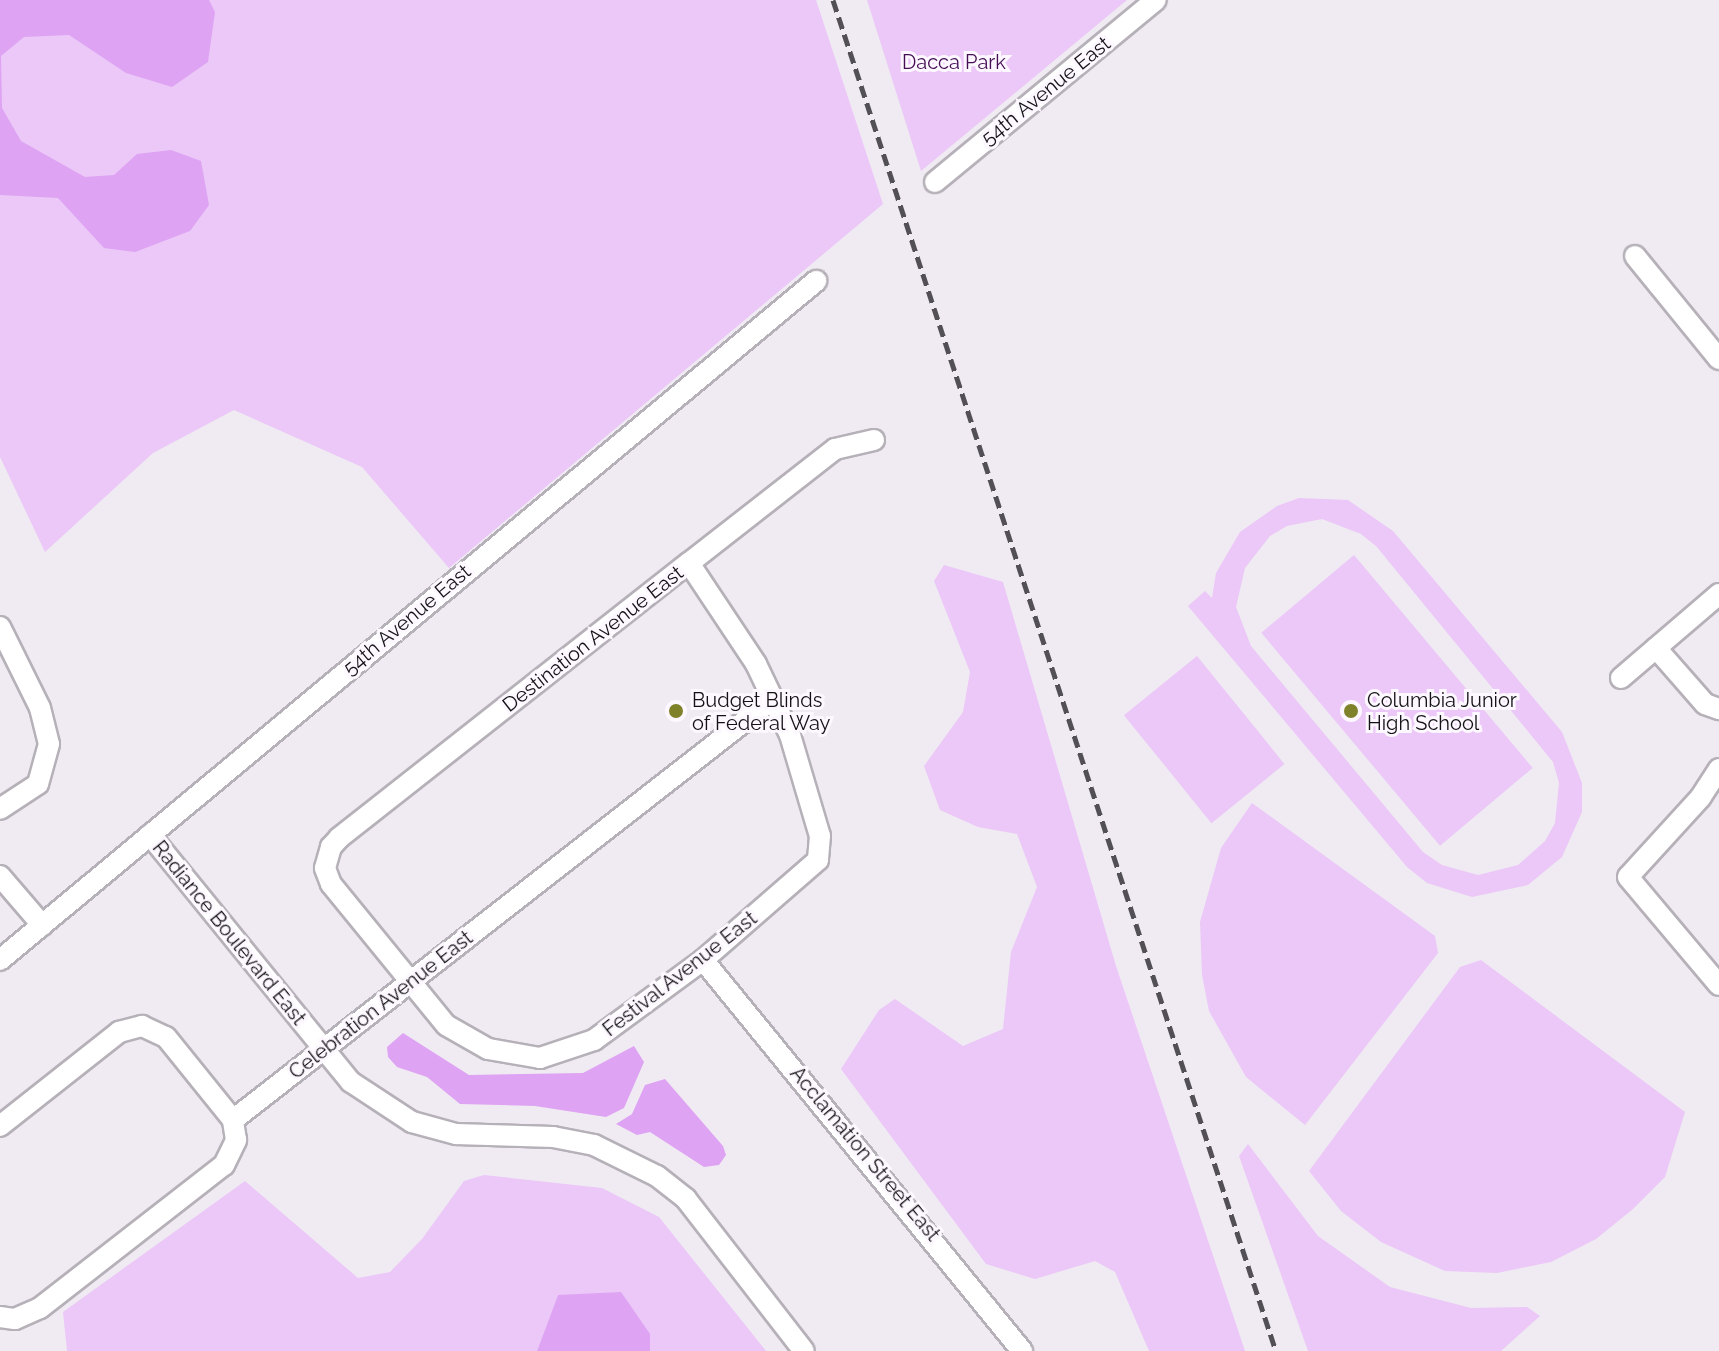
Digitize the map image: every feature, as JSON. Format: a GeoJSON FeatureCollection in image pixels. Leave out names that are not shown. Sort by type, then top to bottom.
{"type":"FeatureCollection","features":[{"type":"Feature","properties":{"kind":"street","name":"54th Avenue East"},"geometry":{"type":"LineString","coordinates":[[935,182],[1156,0]]}},
{"type":"Feature","properties":{"kind":"street"},"geometry":{"type":"LineString","coordinates":[[1635,256],[1719,359]]}},
{"type":"Feature","properties":{"kind":"street","name":"54th Avenue East"},"geometry":{"type":"LineString","coordinates":[[0,960],[816,281]]}},
{"type":"Feature","properties":{"kind":"street","name":"Destination Avenue East"},"geometry":{"type":"LineString","coordinates":[[326,860],[339,838],[835,449],[874,440]]}},
{"type":"Feature","properties":{"kind":"street"},"geometry":{"type":"LineString","coordinates":[[689,563],[756,664],[773,699]]}},
{"type":"Feature","properties":{"kind":"street"},"geometry":{"type":"LineString","coordinates":[[1621,678],[1719,594]]}},
{"type":"Feature","properties":{"kind":"street"},"geometry":{"type":"LineString","coordinates":[[0,627],[40,708],[49,744],[38,784],[0,809]]}},
{"type":"Feature","properties":{"kind":"street"},"geometry":{"type":"LineString","coordinates":[[1656,648],[1705,704],[1719,709]]}},
{"type":"Feature","properties":{"kind":"street","name":"Festival Avenue East"},"geometry":{"type":"LineString","coordinates":[[326,860],[331,884],[413,979],[446,1025],[466,1039],[512,1057],[540,1058],[594,1040],[703,960],[818,860],[820,836],[790,735],[773,699]]}},
{"type":"Feature","properties":{"kind":"street","name":"Celebration Avenue East"},"geometry":{"type":"LineString","coordinates":[[233,1120],[773,699]]}},
{"type":"Feature","properties":{"kind":"street"},"geometry":{"type":"LineString","coordinates":[[1719,769],[1701,797],[1628,877],[1719,985]]}},
{"type":"Feature","properties":{"kind":"street","name":"Radiance Boulevard East"},"geometry":{"type":"LineString","coordinates":[[150,835],[351,1082],[412,1122],[456,1134],[553,1137],[594,1145],[657,1176],[686,1199],[804,1351]]}},
{"type":"Feature","properties":{"kind":"street"},"geometry":{"type":"LineString","coordinates":[[0,876],[42,925]]}},
{"type":"Feature","properties":{"kind":"street","name":"Acclamation Street East"},"geometry":{"type":"LineString","coordinates":[[703,960],[1022,1351]]}},
{"type":"Feature","properties":{"kind":"street"},"geometry":{"type":"LineString","coordinates":[[0,1126],[119,1032],[142,1026],[166,1037],[233,1120],[236,1140],[224,1165],[40,1308],[8,1318]]}},
{"type":"Feature","properties":{"kind":"green space"},"geometry":{"type":"Polygon","coordinates":[[[0,0],[816,0],[883,204],[449,568],[362,467],[234,410],[153,453],[45,552],[0,457],[0,0]]]}},
{"type":"Feature","properties":{"kind":"green space","name":"Dacca Park"},"geometry":{"type":"Polygon","coordinates":[[[867,0],[1127,0],[921,171],[867,0]]]}},
{"type":"Feature","properties":{"kind":"green space"},"geometry":{"type":"Polygon","coordinates":[[[1299,498],[1348,500],[1393,531],[1562,732],[1582,783],[1582,812],[1562,857],[1528,885],[1472,897],[1427,883],[1407,867],[1188,606],[1205,591],[1212,598],[1216,573],[1240,532],[1277,506],[1299,498]],[[1322,519],[1287,526],[1270,536],[1245,568],[1236,607],[1251,646],[1423,852],[1442,865],[1478,875],[1518,865],[1545,841],[1555,823],[1559,783],[1553,762],[1376,546],[1361,534],[1322,519]]]}},
{"type":"Feature","properties":{"kind":"green space"},"geometry":{"type":"Polygon","coordinates":[[[1354,555],[1533,768],[1440,846],[1261,633],[1354,555]]]}},
{"type":"Feature","properties":{"kind":"green space"},"geometry":{"type":"Polygon","coordinates":[[[944,565],[1003,582],[1116,966],[1245,1351],[1149,1351],[1115,1272],[1095,1261],[1035,1279],[986,1264],[841,1069],[879,1010],[895,999],[963,1046],[1003,1029],[1011,952],[1037,887],[1017,834],[978,827],[940,810],[924,766],[963,712],[970,672],[934,581],[944,565]]]}},
{"type":"Feature","properties":{"kind":"green space"},"geometry":{"type":"Polygon","coordinates":[[[1197,656],[1284,764],[1211,823],[1124,715],[1197,656]]]}},
{"type":"Feature","properties":{"kind":"green space"},"geometry":{"type":"Polygon","coordinates":[[[1252,803],[1435,936],[1438,953],[1305,1125],[1246,1077],[1209,1011],[1202,975],[1200,922],[1221,848],[1252,803]]]}},
{"type":"Feature","properties":{"kind":"green space"},"geometry":{"type":"Polygon","coordinates":[[[1481,960],[1685,1112],[1665,1177],[1633,1209],[1596,1239],[1551,1262],[1497,1273],[1445,1271],[1381,1242],[1341,1211],[1309,1171],[1460,967],[1481,960]]]}},
{"type":"Feature","properties":{"kind":"green space"},"geometry":{"type":"Polygon","coordinates":[[[1248,1144],[1318,1236],[1390,1287],[1471,1308],[1527,1307],[1540,1316],[1501,1351],[1308,1351],[1239,1156],[1248,1144]]]}},
{"type":"Feature","properties":{"kind":"green space"},"geometry":{"type":"Polygon","coordinates":[[[484,1175],[602,1188],[659,1217],[766,1351],[650,1351],[650,1334],[558,1295],[537,1351],[67,1351],[63,1312],[245,1181],[358,1278],[390,1272],[422,1239],[464,1181],[484,1175]]]}},
{"type":"Feature","properties":{"kind":"shaded area"},"geometry":{"type":"Polygon","coordinates":[[[0,0],[209,0],[215,12],[208,62],[172,87],[126,73],[69,35],[24,37],[1,56],[2,108],[21,141],[85,177],[114,175],[137,154],[171,150],[201,161],[209,205],[190,231],[135,252],[104,248],[58,198],[0,195],[0,0]]]}},
{"type":"Feature","properties":{"kind":"shaded area"},"geometry":{"type":"Polygon","coordinates":[[[403,1033],[469,1075],[583,1073],[634,1046],[644,1062],[624,1108],[606,1117],[535,1106],[460,1104],[427,1077],[397,1067],[388,1057],[387,1047],[403,1033]]]}},
{"type":"Feature","properties":{"kind":"shaded area"},"geometry":{"type":"Polygon","coordinates":[[[665,1079],[723,1146],[726,1155],[719,1165],[704,1167],[650,1132],[637,1135],[616,1124],[632,1114],[645,1085],[665,1079]]]}},
{"type":"Feature","properties":{"kind":"shaded area"},"geometry":{"type":"Polygon","coordinates":[[[621,1292],[650,1334],[650,1351],[537,1351],[558,1295],[621,1292]]]}},
{"type":"Feature","properties":{"kind":"railway"},"geometry":{"type":"LineString","coordinates":[[833,0],[1276,1351]]}},
{"type":"Feature","properties":{"kind":"place","name":"Budget Blinds of Federal Way"},"geometry":{"type":"Point","coordinates":[676,711]}},
{"type":"Feature","properties":{"kind":"place","name":"Columbia Junior High School"},"geometry":{"type":"Point","coordinates":[1351,711]}}]}
